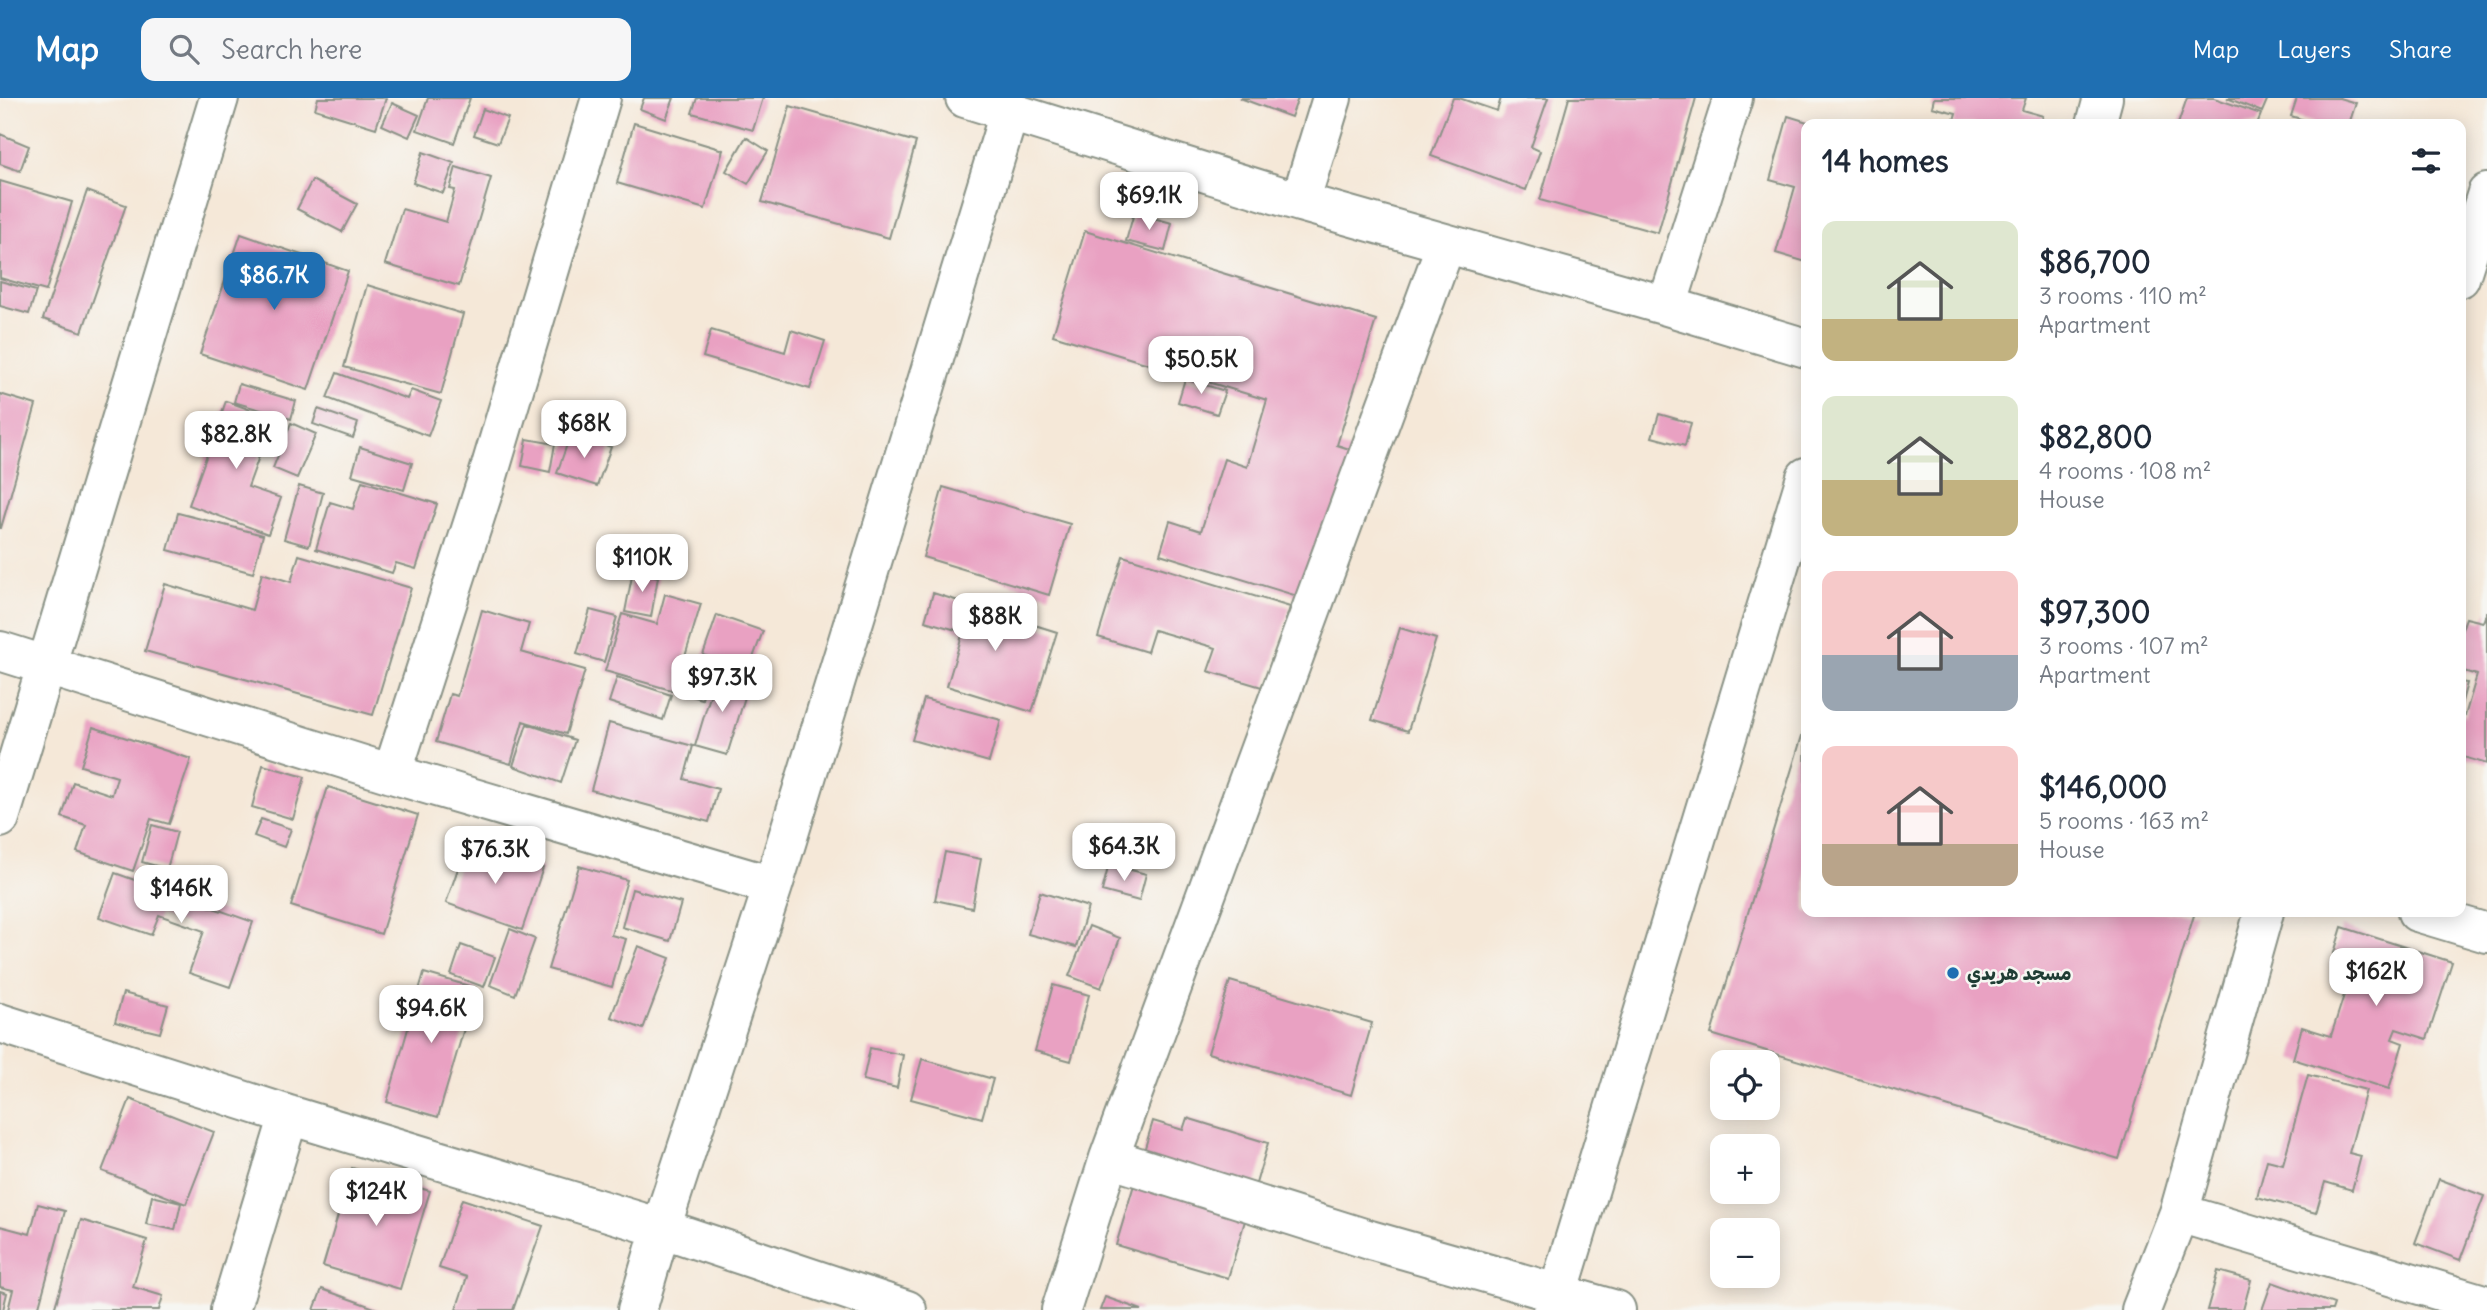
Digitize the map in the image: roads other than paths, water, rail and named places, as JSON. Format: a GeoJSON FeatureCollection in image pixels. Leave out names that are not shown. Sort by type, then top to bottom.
{"type":"FeatureCollection","features":[{"type":"Feature","properties":{"kind":"street"},"geometry":{"type":"LineString","coordinates":[[0,818],[219,98]]}},
{"type":"Feature","properties":{"kind":"street"},"geometry":{"type":"LineString","coordinates":[[392,774],[485,486],[601,98]]}},
{"type":"Feature","properties":{"kind":"street"},"geometry":{"type":"LineString","coordinates":[[965,98],[1300,202],[1801,346]]}},
{"type":"Feature","properties":{"kind":"street"},"geometry":{"type":"LineString","coordinates":[[1300,202],[1332,98]]}},
{"type":"Feature","properties":{"kind":"street"},"geometry":{"type":"LineString","coordinates":[[1667,306],[1733,98]]}},
{"type":"Feature","properties":{"kind":"street"},"geometry":{"type":"LineString","coordinates":[[2097,119],[2103,98]]}},
{"type":"Feature","properties":{"kind":"street"},"geometry":{"type":"LineString","coordinates":[[637,1310],[661,1228],[773,886],[1009,113]]}},
{"type":"Feature","properties":{"kind":"street"},"geometry":{"type":"LineString","coordinates":[[2466,259],[2487,193]]}},
{"type":"Feature","properties":{"kind":"street"},"geometry":{"type":"LineString","coordinates":[[1061,1310],[1109,1158],[1446,244]]}},
{"type":"Feature","properties":{"kind":"street"},"geometry":{"type":"LineString","coordinates":[[1556,1302],[1801,494]]}},
{"type":"Feature","properties":{"kind":"street"},"geometry":{"type":"LineString","coordinates":[[0,650],[392,774],[773,886]]}},
{"type":"Feature","properties":{"kind":"street"},"geometry":{"type":"LineString","coordinates":[[2141,1310],[2179,1213],[2263,917]]}},
{"type":"Feature","properties":{"kind":"street"},"geometry":{"type":"LineString","coordinates":[[2434,917],[2487,933]]}},
{"type":"Feature","properties":{"kind":"street"},"geometry":{"type":"LineString","coordinates":[[0,1023],[289,1115],[661,1228],[907,1310]]}},
{"type":"Feature","properties":{"kind":"street"},"geometry":{"type":"LineString","coordinates":[[230,1310],[289,1115]]}},
{"type":"Feature","properties":{"kind":"street"},"geometry":{"type":"LineString","coordinates":[[1109,1158],[1556,1302],[1616,1310]]}},
{"type":"Feature","properties":{"kind":"street"},"geometry":{"type":"LineString","coordinates":[[2179,1213],[2487,1305]]}},
{"type":"Feature","properties":{"kind":"place","name":"مسجد هريدي"},"geometry":{"type":"Point","coordinates":[1953,973]}}]}
